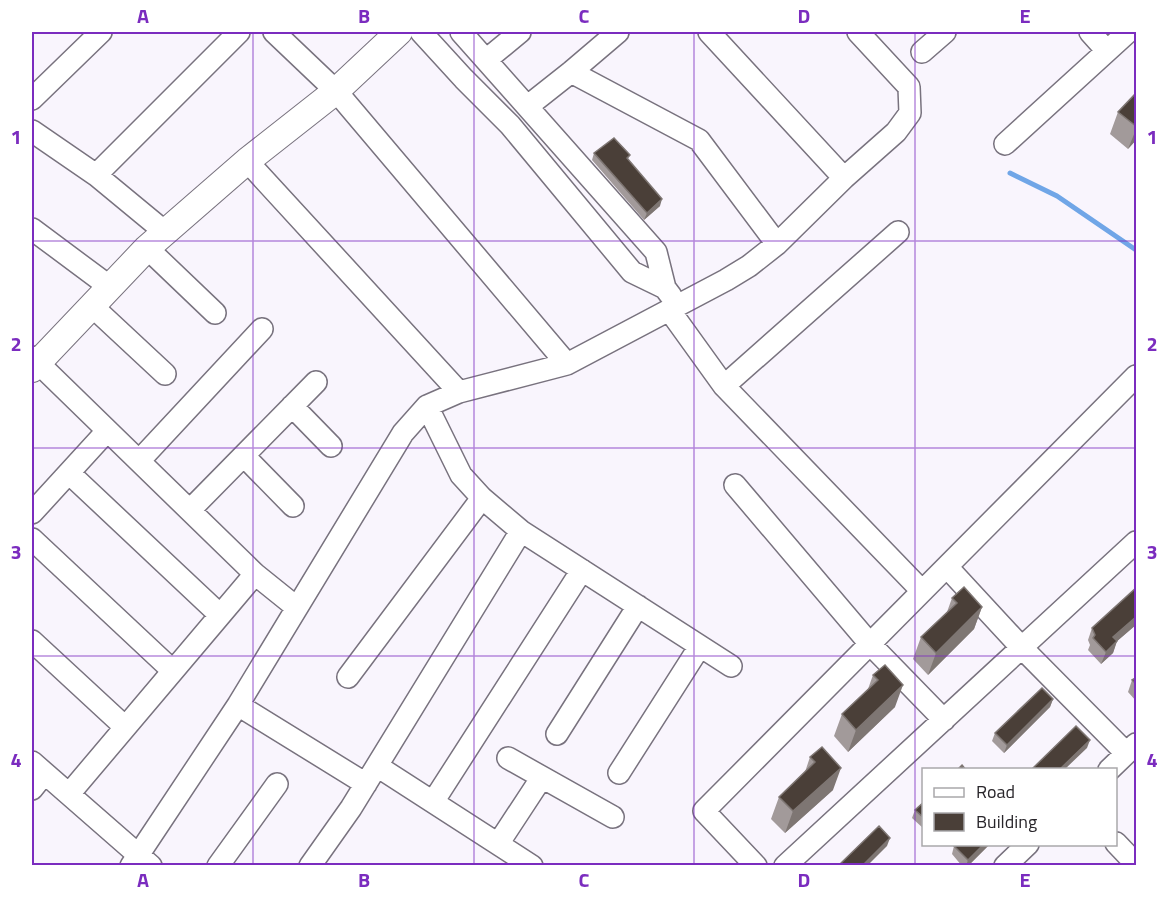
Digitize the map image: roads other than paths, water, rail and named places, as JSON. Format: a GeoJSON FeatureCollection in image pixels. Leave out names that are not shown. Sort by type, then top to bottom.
{"type":"FeatureCollection","features":[{"type":"Feature","properties":{"kind":"street"},"geometry":{"type":"LineString","coordinates":[[32,99],[101,32]]}},
{"type":"Feature","properties":{"kind":"street"},"geometry":{"type":"LineString","coordinates":[[96,175],[239,32]]}},
{"type":"Feature","properties":{"kind":"street"},"geometry":{"type":"LineString","coordinates":[[274,32],[336,91],[567,364]]}},
{"type":"Feature","properties":{"kind":"street"},"geometry":{"type":"LineString","coordinates":[[296,607],[255,574],[107,430],[33,363],[156,240],[247,161],[336,91],[399,32]]}},
{"type":"Feature","properties":{"kind":"street"},"geometry":{"type":"LineString","coordinates":[[421,32],[510,125],[632,272],[665,288]]}},
{"type":"Feature","properties":{"kind":"street"},"geometry":{"type":"LineString","coordinates":[[461,32],[656,252],[665,288],[675,309],[724,386],[922,591]]}},
{"type":"Feature","properties":{"kind":"street"},"geometry":{"type":"LineString","coordinates":[[486,60],[520,32]]}},
{"type":"Feature","properties":{"kind":"street"},"geometry":{"type":"LineString","coordinates":[[709,32],[844,178]]}},
{"type":"Feature","properties":{"kind":"street"},"geometry":{"type":"LineString","coordinates":[[36,775],[69,794],[140,862],[403,433],[427,406],[459,392],[567,364],[675,309],[748,266],[777,244],[844,178],[896,132],[910,113],[909,87],[858,32]]}},
{"type":"Feature","properties":{"kind":"street"},"geometry":{"type":"LineString","coordinates":[[922,52],[945,32]]}},
{"type":"Feature","properties":{"kind":"street"},"geometry":{"type":"LineString","coordinates":[[1090,32],[1107,51]]}},
{"type":"Feature","properties":{"kind":"street"},"geometry":{"type":"LineString","coordinates":[[1005,144],[1128,32]]}},
{"type":"Feature","properties":{"kind":"street"},"geometry":{"type":"LineString","coordinates":[[528,106],[571,72],[609,34]]}},
{"type":"Feature","properties":{"kind":"street"},"geometry":{"type":"LineString","coordinates":[[571,72],[699,140],[777,244]]}},
{"type":"Feature","properties":{"kind":"street"},"geometry":{"type":"LineString","coordinates":[[32,131],[96,175],[156,240],[215,313]]}},
{"type":"Feature","properties":{"kind":"street"},"geometry":{"type":"LineString","coordinates":[[247,161],[459,392]]}},
{"type":"Feature","properties":{"kind":"street"},"geometry":{"type":"LineString","coordinates":[[32,228],[110,287]]}},
{"type":"Feature","properties":{"kind":"street"},"geometry":{"type":"LineString","coordinates":[[724,386],[898,232]]}},
{"type":"Feature","properties":{"kind":"street"},"geometry":{"type":"LineString","coordinates":[[92,306],[165,374]]}},
{"type":"Feature","properties":{"kind":"street"},"geometry":{"type":"LineString","coordinates":[[139,461],[262,329]]}},
{"type":"Feature","properties":{"kind":"street"},"geometry":{"type":"LineString","coordinates":[[756,866],[704,811],[1136,378]]}},
{"type":"Feature","properties":{"kind":"street"},"geometry":{"type":"LineString","coordinates":[[190,510],[316,382]]}},
{"type":"Feature","properties":{"kind":"street"},"geometry":{"type":"LineString","coordinates":[[292,406],[331,446]]}},
{"type":"Feature","properties":{"kind":"street"},"geometry":{"type":"LineString","coordinates":[[427,406],[461,475],[482,498],[521,531],[731,666]]}},
{"type":"Feature","properties":{"kind":"street"},"geometry":{"type":"LineString","coordinates":[[32,513],[107,430]]}},
{"type":"Feature","properties":{"kind":"street"},"geometry":{"type":"LineString","coordinates":[[244,456],[293,506]]}},
{"type":"Feature","properties":{"kind":"street"},"geometry":{"type":"LineString","coordinates":[[69,473],[220,615]]}},
{"type":"Feature","properties":{"kind":"street"},"geometry":{"type":"LineString","coordinates":[[735,484],[870,644],[944,720]]}},
{"type":"Feature","properties":{"kind":"street"},"geometry":{"type":"LineString","coordinates":[[348,677],[482,498]]}},
{"type":"Feature","properties":{"kind":"street"},"geometry":{"type":"LineString","coordinates":[[310,866],[351,808],[521,531]]}},
{"type":"Feature","properties":{"kind":"street"},"geometry":{"type":"LineString","coordinates":[[32,539],[173,671]]}},
{"type":"Feature","properties":{"kind":"street"},"geometry":{"type":"LineString","coordinates":[[785,866],[1137,542]]}},
{"type":"Feature","properties":{"kind":"street"},"geometry":{"type":"LineString","coordinates":[[947,567],[1022,648],[1131,749],[1111,768]]}},
{"type":"Feature","properties":{"kind":"street"},"geometry":{"type":"LineString","coordinates":[[433,802],[582,570]]}},
{"type":"Feature","properties":{"kind":"street"},"geometry":{"type":"LineString","coordinates":[[69,794],[255,574]]}},
{"type":"Feature","properties":{"kind":"street"},"geometry":{"type":"LineString","coordinates":[[558,734],[638,606]]}},
{"type":"Feature","properties":{"kind":"street"},"geometry":{"type":"LineString","coordinates":[[32,641],[125,728]]}},
{"type":"Feature","properties":{"kind":"street"},"geometry":{"type":"LineString","coordinates":[[619,774],[700,646]]}},
{"type":"Feature","properties":{"kind":"street"},"geometry":{"type":"LineString","coordinates":[[238,705],[366,784]]}},
{"type":"Feature","properties":{"kind":"street"},"geometry":{"type":"LineString","coordinates":[[508,758],[613,817]]}},
{"type":"Feature","properties":{"kind":"street"},"geometry":{"type":"LineString","coordinates":[[377,766],[532,866]]}},
{"type":"Feature","properties":{"kind":"street"},"geometry":{"type":"LineString","coordinates":[[498,844],[542,777]]}},
{"type":"Feature","properties":{"kind":"street"},"geometry":{"type":"LineString","coordinates":[[218,866],[277,784]]}},
{"type":"Feature","properties":{"kind":"street"},"geometry":{"type":"LineString","coordinates":[[1117,844],[1137,864]]}},
{"type":"Feature","properties":{"kind":"street"},"geometry":{"type":"LineString","coordinates":[[1005,866],[1026,846]]}},
{"type":"Feature","properties":{"kind":"waterway"},"geometry":{"type":"LineString","coordinates":[[1010,173],[1057,196],[1136,250]]}}]}
